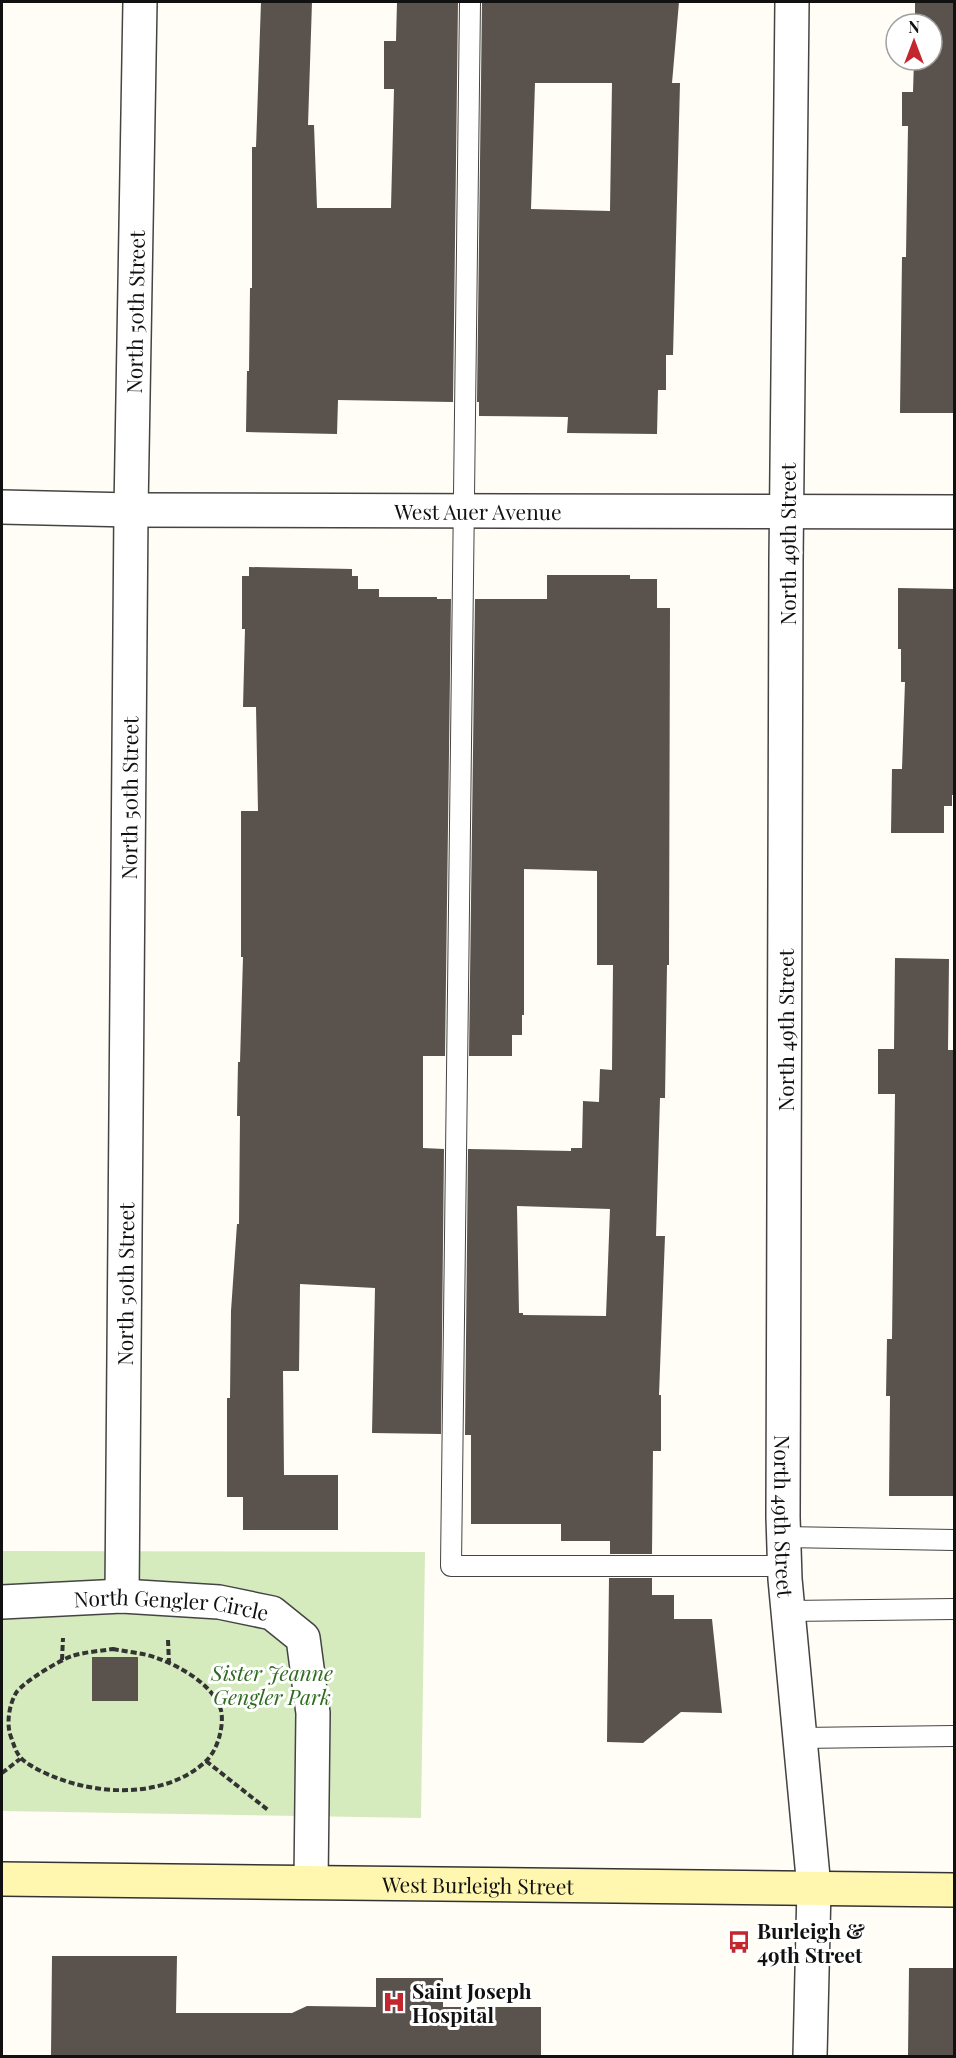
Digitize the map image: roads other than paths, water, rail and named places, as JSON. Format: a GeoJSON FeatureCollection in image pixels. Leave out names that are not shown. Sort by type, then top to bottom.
{"type":"FeatureCollection","features":[{"type":"Feature","properties":{"kind":"main road","name":"West Burleigh Street"},"geometry":{"type":"LineString","coordinates":[[2,1879],[954,1890]]}},
{"type":"Feature","properties":{"kind":"street","name":"North 50th Street"},"geometry":{"type":"LineString","coordinates":[[122,1596],[132,510],[140,2]]}},
{"type":"Feature","properties":{"kind":"street","name":"North 49th Street"},"geometry":{"type":"LineString","coordinates":[[792,2],[787,510],[784,1551],[814,1888],[810,2056]]}},
{"type":"Feature","properties":{"kind":"street","name":"West Auer Avenue"},"geometry":{"type":"LineString","coordinates":[[2,507],[132,510],[954,512]]}},
{"type":"Feature","properties":{"kind":"street","name":"North Gengler Circle"},"geometry":{"type":"LineString","coordinates":[[2,1602],[122,1596],[219,1602],[272,1613],[303,1638],[313,1713],[310,1882]]}},
{"type":"Feature","properties":{"kind":"lane"},"geometry":{"type":"LineString","coordinates":[[470,2],[451,1566],[784,1551],[954,1540]]}},
{"type":"Feature","properties":{"kind":"lane"},"geometry":{"type":"LineString","coordinates":[[788,1611],[954,1609]]}},
{"type":"Feature","properties":{"kind":"lane"},"geometry":{"type":"LineString","coordinates":[[800,1738],[954,1736]]}},
{"type":"Feature","properties":{"kind":"place","name":"Burleigh & 49th Street"},"geometry":{"type":"Point","coordinates":[739,1942]}},
{"type":"Feature","properties":{"kind":"place","name":"Saint Joseph Hospital"},"geometry":{"type":"Point","coordinates":[394,2002]}},
{"type":"Feature","properties":{"kind":"park label","name":"Sister Jeanne Gengler Park"},"geometry":{"type":"Point","coordinates":[272,1684]}}]}
